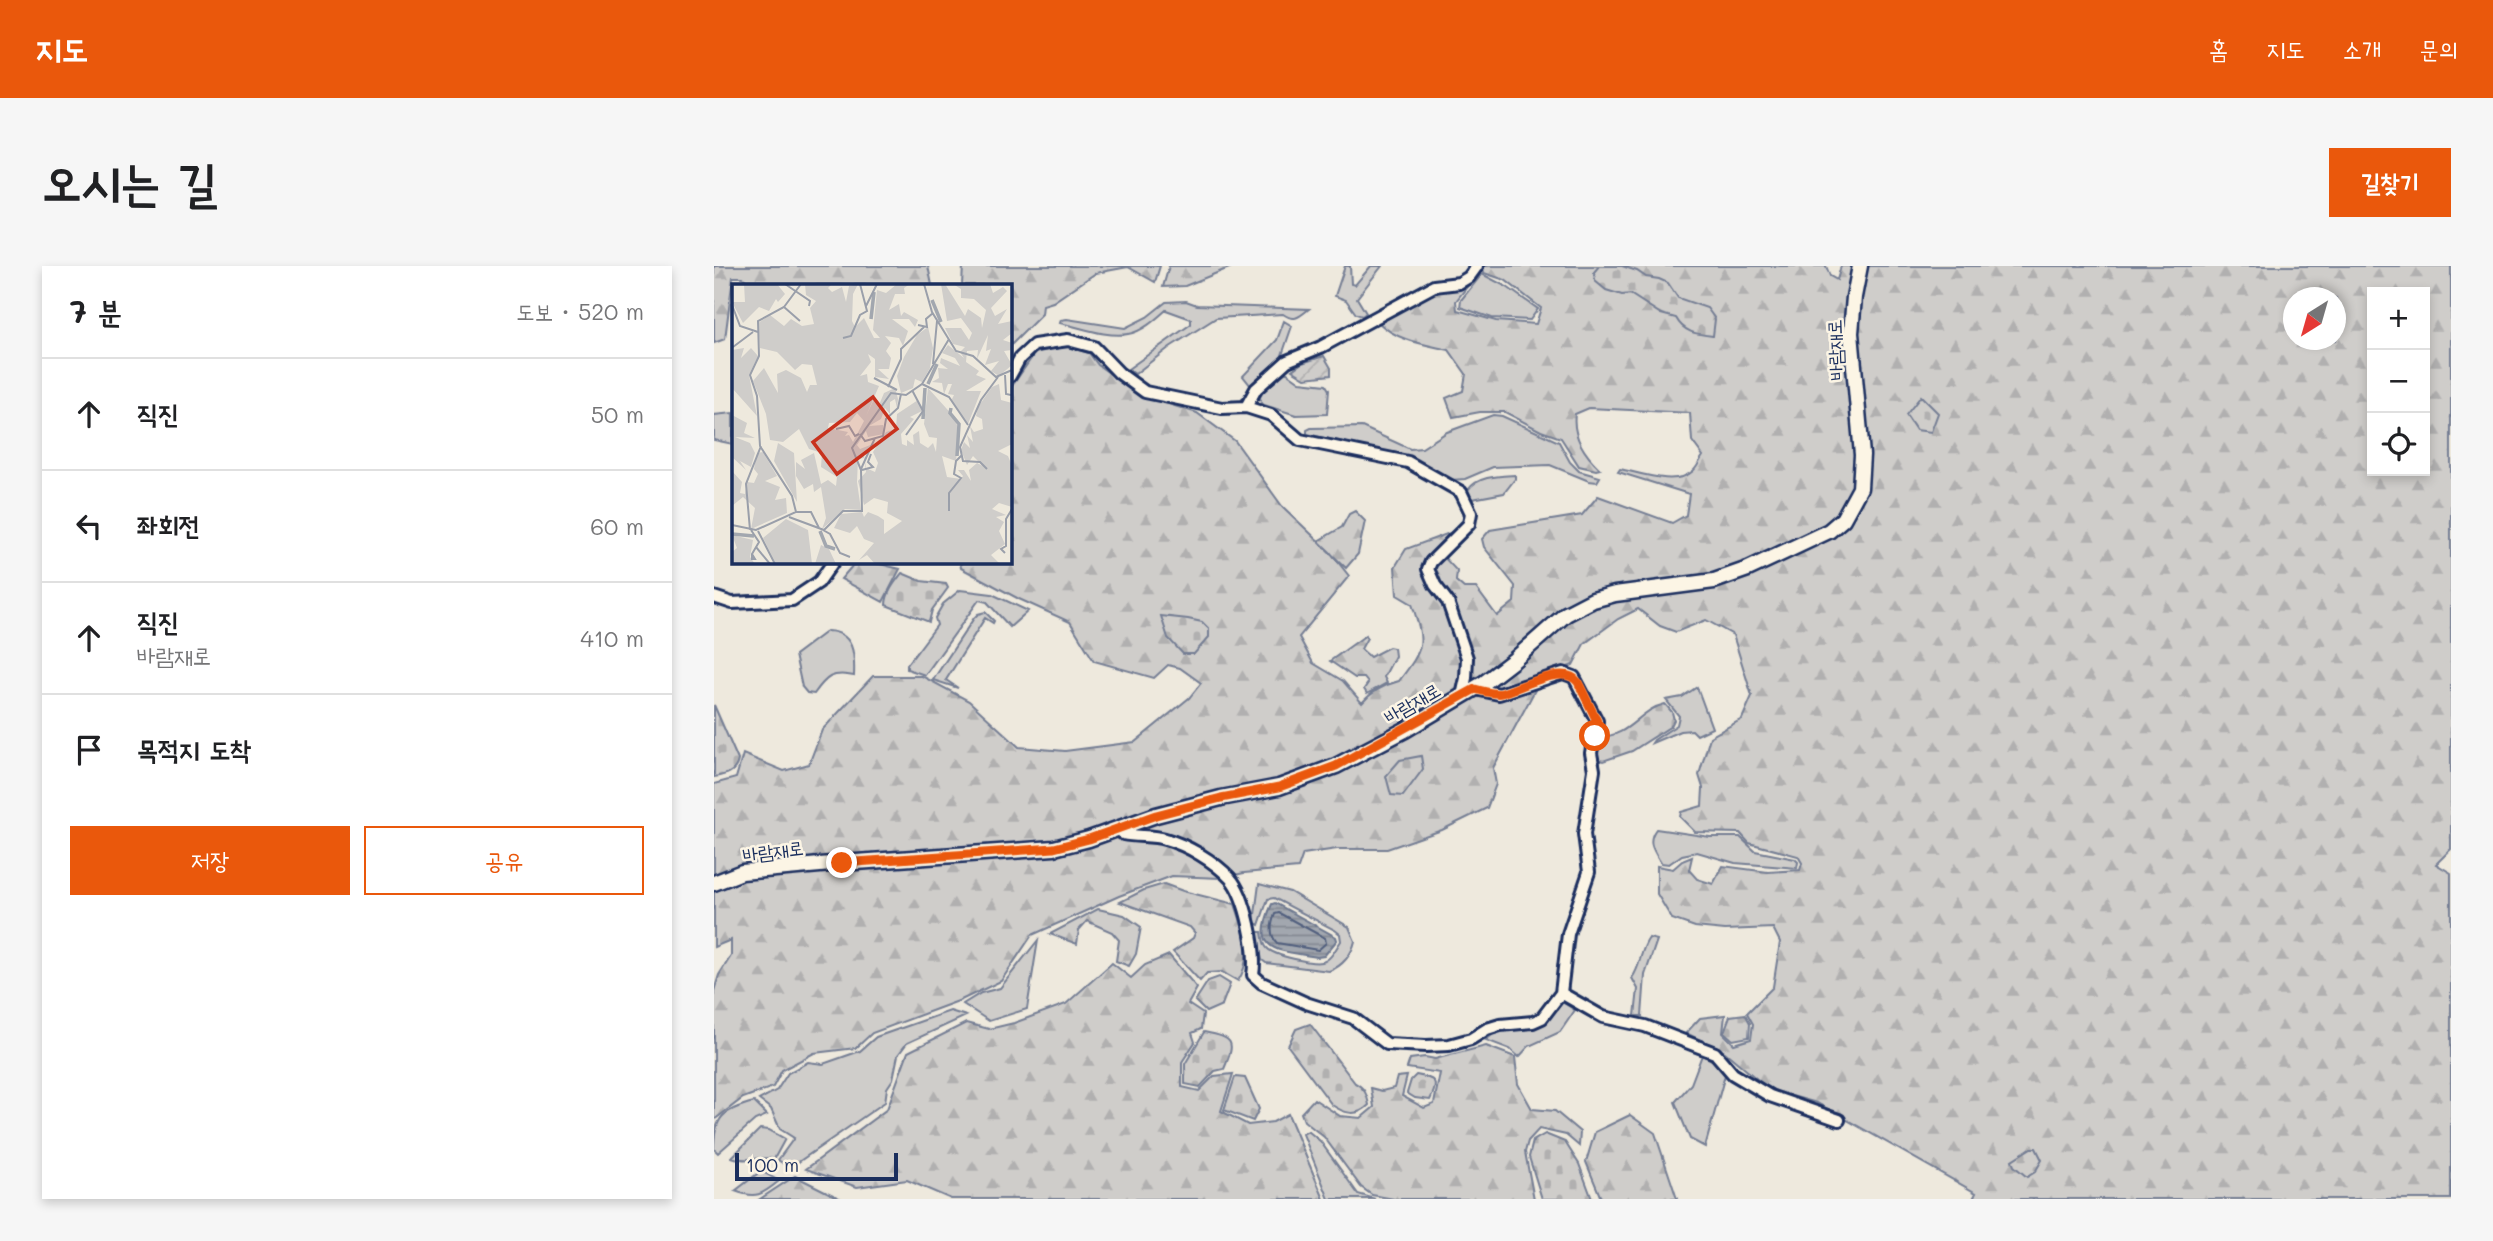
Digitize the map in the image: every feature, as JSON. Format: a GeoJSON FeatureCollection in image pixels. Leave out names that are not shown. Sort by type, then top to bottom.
{"type":"FeatureCollection","features":[{"type":"Feature","properties":{"kind":"street"},"geometry":{"type":"LineString","coordinates":[[1246,407],[1256,389],[1287,361],[1321,347],[1434,286],[1460,283],[1469,277],[1477,266]]}},
{"type":"Feature","properties":{"kind":"street","name":"바람재로"},"geometry":{"type":"LineString","coordinates":[[714,883],[742,872],[1054,848],[1156,815],[1221,798],[1279,787],[1336,766],[1468,693],[1514,660],[1566,614],[1593,600],[1615,593],[1714,581],[1748,569],[1829,531],[1843,519],[1860,488],[1862,455],[1851,333],[1860,266]]}},
{"type":"Feature","properties":{"kind":"street"},"geometry":{"type":"LineString","coordinates":[[1012,372],[1020,358],[1034,345],[1068,340],[1094,347],[1119,373],[1145,392],[1222,408],[1246,407],[1271,415],[1300,440],[1408,462],[1461,492],[1471,513],[1469,524],[1431,562],[1428,569],[1435,585],[1448,602],[1467,658],[1468,693],[1499,694],[1563,673],[1574,677],[1578,682],[1597,721],[1591,754],[1594,770],[1584,834],[1589,872],[1568,934],[1561,993],[1542,1018],[1533,1022],[1500,1025],[1471,1039],[1449,1045],[1387,1044],[1353,1018],[1306,1003],[1262,983],[1253,975],[1255,964],[1252,935],[1237,889],[1230,878],[1182,845],[1163,838],[1123,834],[1120,828]]}},
{"type":"Feature","properties":{"kind":"street"},"geometry":{"type":"LineString","coordinates":[[714,597],[732,603],[792,600],[820,582],[832,564]]}},
{"type":"Feature","properties":{"kind":"street"},"geometry":{"type":"LineString","coordinates":[[1561,993],[1603,1017],[1644,1026],[1715,1053],[1733,1074],[1769,1096],[1839,1120]]}},
{"type":"Feature","properties":{"kind":"green space"},"geometry":{"type":"Polygon","coordinates":[[[714,266],[928,266],[932,284],[751,284],[742,277],[733,277],[725,339],[714,343],[714,266]]]}},
{"type":"Feature","properties":{"kind":"green space"},"geometry":{"type":"Polygon","coordinates":[[[963,266],[1160,266],[1155,282],[1128,267],[1096,273],[1053,302],[1043,305],[1042,314],[1012,344],[1012,284],[962,284],[963,266]]]}},
{"type":"Feature","properties":{"kind":"green space"},"geometry":{"type":"Polygon","coordinates":[[[1169,266],[1234,266],[1185,286],[1163,287],[1169,266]]]}},
{"type":"Feature","properties":{"kind":"green space"},"geometry":{"type":"Polygon","coordinates":[[[1345,266],[1350,266],[1351,284],[1355,285],[1371,266],[1382,266],[1357,298],[1366,313],[1362,316],[1356,314],[1346,300],[1335,296],[1345,266]]]}},
{"type":"Feature","properties":{"kind":"green space"},"geometry":{"type":"Polygon","coordinates":[[[1483,266],[1826,266],[1830,276],[1837,280],[1841,266],[2451,266],[2451,849],[2436,864],[2451,873],[2451,1199],[1973,1199],[1976,1193],[1817,1103],[1770,1090],[1725,1052],[1686,1033],[1700,1018],[1725,1015],[1723,1033],[1734,1044],[1751,1039],[1753,1024],[1747,1013],[1773,987],[1780,942],[1773,928],[1725,930],[1695,927],[1672,919],[1657,894],[1657,866],[1673,869],[1692,857],[1689,870],[1697,879],[1713,884],[1723,866],[1768,872],[1800,870],[1802,863],[1798,856],[1749,843],[1740,833],[1695,832],[1680,817],[1681,812],[1702,806],[1703,788],[1699,775],[1710,737],[1742,719],[1752,696],[1733,635],[1706,620],[1676,632],[1660,626],[1638,609],[1618,619],[1584,644],[1573,665],[1542,677],[1493,768],[1496,784],[1487,808],[1442,830],[1387,849],[1337,849],[1303,854],[1298,868],[1221,878],[1172,876],[1119,896],[1032,935],[1001,981],[961,1000],[872,1033],[856,1048],[814,1053],[782,1070],[773,1087],[743,1098],[714,1120],[714,991],[719,975],[731,956],[731,940],[714,947],[714,784],[736,778],[743,754],[784,771],[809,764],[822,730],[873,676],[922,676],[969,701],[1019,747],[1065,751],[1135,742],[1189,698],[1201,683],[1180,668],[1168,665],[1154,678],[1094,661],[1070,622],[961,568],[960,564],[1012,564],[1012,386],[1035,353],[1065,346],[1089,353],[1098,365],[1140,395],[1197,413],[1235,441],[1282,506],[1330,552],[1349,576],[1299,637],[1313,663],[1343,681],[1362,703],[1379,689],[1399,681],[1414,660],[1420,645],[1419,628],[1412,604],[1397,595],[1395,567],[1406,549],[1452,532],[1438,551],[1457,571],[1456,581],[1464,588],[1476,588],[1497,616],[1514,602],[1515,586],[1484,547],[1482,539],[1490,530],[1582,515],[1598,496],[1672,523],[1686,515],[1689,494],[1618,472],[1620,469],[1647,476],[1677,478],[1693,471],[1703,456],[1692,441],[1690,413],[1589,408],[1575,414],[1575,430],[1580,444],[1600,469],[1579,466],[1561,438],[1505,412],[1480,412],[1453,417],[1446,398],[1463,391],[1466,374],[1449,350],[1402,338],[1378,322],[1434,293],[1470,283],[1456,301],[1457,310],[1496,321],[1536,324],[1541,308],[1505,280],[1484,273],[1483,266]]]}},
{"type":"Feature","properties":{"kind":"green space"},"geometry":{"type":"Polygon","coordinates":[[[1599,266],[1622,266],[1668,283],[1678,298],[1707,308],[1715,319],[1713,336],[1687,330],[1676,318],[1661,314],[1630,294],[1622,295],[1606,290],[1595,281],[1594,272],[1599,266]]]}},
{"type":"Feature","properties":{"kind":"green space"},"geometry":{"type":"Polygon","coordinates":[[[1482,274],[1507,287],[1538,309],[1530,320],[1492,318],[1460,307],[1461,300],[1482,274]]]}},
{"type":"Feature","properties":{"kind":"green space"},"geometry":{"type":"Polygon","coordinates":[[[1186,301],[1197,305],[1309,309],[1294,318],[1283,314],[1216,318],[1170,347],[1135,374],[1128,369],[1191,324],[1191,319],[1166,310],[1138,331],[1120,335],[1060,323],[1061,320],[1067,319],[1125,328],[1147,317],[1166,302],[1186,301]]]}},
{"type":"Feature","properties":{"kind":"green space"},"geometry":{"type":"Polygon","coordinates":[[[1284,321],[1292,326],[1280,361],[1251,386],[1243,376],[1277,340],[1284,321]]]}},
{"type":"Feature","properties":{"kind":"green space"},"geometry":{"type":"Polygon","coordinates":[[[1324,356],[1331,368],[1331,375],[1305,378],[1292,370],[1302,363],[1324,356]]]}},
{"type":"Feature","properties":{"kind":"green space"},"geometry":{"type":"Polygon","coordinates":[[[1286,372],[1300,382],[1326,385],[1329,390],[1327,414],[1296,415],[1261,404],[1260,397],[1263,392],[1286,372]]]}},
{"type":"Feature","properties":{"kind":"green space"},"geometry":{"type":"Polygon","coordinates":[[[1921,396],[1938,413],[1931,432],[1916,430],[1906,415],[1921,396]]]}},
{"type":"Feature","properties":{"kind":"green space"},"geometry":{"type":"Polygon","coordinates":[[[732,413],[732,444],[714,440],[714,415],[732,413]]]}},
{"type":"Feature","properties":{"kind":"green space"},"geometry":{"type":"Polygon","coordinates":[[[1493,415],[1502,416],[1559,442],[1570,462],[1579,471],[1600,477],[1597,482],[1550,465],[1493,467],[1465,479],[1451,480],[1411,457],[1307,434],[1307,430],[1311,428],[1362,427],[1410,449],[1422,448],[1447,432],[1493,415]]]}},
{"type":"Feature","properties":{"kind":"green space"},"geometry":{"type":"Polygon","coordinates":[[[1515,475],[1504,493],[1472,499],[1468,490],[1483,479],[1515,475]]]}},
{"type":"Feature","properties":{"kind":"green space"},"geometry":{"type":"Polygon","coordinates":[[[1355,511],[1365,521],[1358,554],[1346,568],[1318,541],[1342,527],[1349,514],[1355,511]]]}},
{"type":"Feature","properties":{"kind":"green space"},"geometry":{"type":"Polygon","coordinates":[[[880,564],[900,569],[883,602],[841,579],[853,565],[880,564]]]}},
{"type":"Feature","properties":{"kind":"green space"},"geometry":{"type":"Polygon","coordinates":[[[902,573],[921,581],[946,584],[948,588],[932,610],[929,622],[886,605],[889,592],[902,573]]]}},
{"type":"Feature","properties":{"kind":"green space"},"geometry":{"type":"Polygon","coordinates":[[[960,590],[992,594],[1028,611],[1010,627],[987,602],[979,600],[925,675],[907,669],[907,665],[937,625],[935,618],[943,604],[960,590]]]}},
{"type":"Feature","properties":{"kind":"green space"},"geometry":{"type":"Polygon","coordinates":[[[985,612],[993,623],[985,618],[946,680],[958,688],[933,680],[974,618],[985,612]]]}},
{"type":"Feature","properties":{"kind":"green space"},"geometry":{"type":"Polygon","coordinates":[[[1161,616],[1202,622],[1209,629],[1209,637],[1194,654],[1183,654],[1168,638],[1161,616]]]}},
{"type":"Feature","properties":{"kind":"green space"},"geometry":{"type":"Polygon","coordinates":[[[827,631],[843,635],[848,640],[853,652],[854,676],[835,675],[822,683],[814,694],[807,693],[802,687],[795,655],[827,631]]]}},
{"type":"Feature","properties":{"kind":"green space"},"geometry":{"type":"Polygon","coordinates":[[[1366,635],[1361,649],[1370,657],[1389,647],[1394,648],[1395,656],[1384,677],[1387,683],[1367,694],[1364,689],[1368,683],[1364,678],[1355,678],[1330,661],[1366,635]]]}},
{"type":"Feature","properties":{"kind":"green space"},"geometry":{"type":"Polygon","coordinates":[[[1697,687],[1712,728],[1697,735],[1692,730],[1680,731],[1652,743],[1677,725],[1679,716],[1666,700],[1682,697],[1697,687]]]}},
{"type":"Feature","properties":{"kind":"green space"},"geometry":{"type":"Polygon","coordinates":[[[1665,704],[1672,712],[1674,720],[1671,726],[1632,751],[1603,761],[1597,759],[1598,737],[1619,733],[1648,712],[1665,704]]]}},
{"type":"Feature","properties":{"kind":"green space"},"geometry":{"type":"Polygon","coordinates":[[[714,705],[738,760],[732,771],[714,777],[714,705]]]}},
{"type":"Feature","properties":{"kind":"green space"},"geometry":{"type":"Polygon","coordinates":[[[1421,756],[1423,769],[1403,796],[1391,795],[1386,776],[1400,760],[1421,756]]]}},
{"type":"Feature","properties":{"kind":"green space"},"geometry":{"type":"Polygon","coordinates":[[[1656,829],[1710,837],[1740,837],[1755,851],[1795,859],[1798,862],[1797,868],[1735,863],[1697,852],[1682,855],[1669,864],[1661,863],[1651,842],[1656,829]]]}},
{"type":"Feature","properties":{"kind":"green space"},"geometry":{"type":"Polygon","coordinates":[[[1164,884],[1235,904],[1246,943],[1246,962],[1238,981],[1222,972],[1207,973],[1200,981],[1173,952],[1193,938],[1195,933],[1190,927],[1120,902],[1164,884]]]}},
{"type":"Feature","properties":{"kind":"green space"},"geometry":{"type":"Polygon","coordinates":[[[1259,884],[1290,892],[1349,927],[1355,941],[1346,959],[1329,971],[1266,963],[1262,960],[1256,932],[1262,932],[1265,945],[1271,951],[1310,962],[1328,959],[1341,941],[1340,934],[1335,930],[1274,898],[1268,899],[1259,925],[1254,922],[1259,884]]]}},
{"type":"Feature","properties":{"kind":"green space"},"geometry":{"type":"Polygon","coordinates":[[[1098,909],[1124,915],[1141,927],[1136,954],[1129,966],[1116,961],[1119,940],[1112,932],[1087,921],[1079,930],[1077,944],[1050,934],[1098,909]]]}},
{"type":"Feature","properties":{"kind":"green space"},"geometry":{"type":"Polygon","coordinates":[[[1649,938],[1657,940],[1645,975],[1642,1016],[1635,1016],[1638,989],[1632,978],[1649,938]]]}},
{"type":"Feature","properties":{"kind":"green space"},"geometry":{"type":"Polygon","coordinates":[[[1038,940],[1027,1009],[989,1021],[963,1004],[981,993],[1000,988],[1038,940]]]}},
{"type":"Feature","properties":{"kind":"green space"},"geometry":{"type":"Polygon","coordinates":[[[1169,955],[1197,988],[1188,1004],[1203,1014],[1201,1029],[1192,1033],[1195,1042],[1182,1062],[1182,1087],[1199,1091],[1214,1076],[1233,1074],[1221,1111],[1248,1125],[1273,1122],[1288,1114],[1324,1199],[951,1199],[907,1180],[857,1187],[806,1169],[887,1109],[908,1052],[966,1023],[989,1029],[1066,1004],[1112,963],[1131,978],[1145,965],[1169,955]]]}},
{"type":"Feature","properties":{"kind":"green space"},"geometry":{"type":"Polygon","coordinates":[[[1219,977],[1230,984],[1222,1005],[1206,1012],[1195,1001],[1208,981],[1219,977]]]}},
{"type":"Feature","properties":{"kind":"green space"},"geometry":{"type":"Polygon","coordinates":[[[1562,1002],[1575,1010],[1560,1032],[1529,1046],[1519,1057],[1510,1049],[1486,1040],[1497,1031],[1537,1027],[1558,1003],[1562,1002]]]}},
{"type":"Feature","properties":{"kind":"green space"},"geometry":{"type":"Polygon","coordinates":[[[950,1011],[966,1016],[907,1043],[898,1055],[885,1102],[794,1165],[787,1166],[778,1160],[794,1138],[780,1129],[771,1109],[759,1100],[777,1090],[788,1073],[808,1062],[823,1064],[860,1051],[876,1037],[950,1011]]]}},
{"type":"Feature","properties":{"kind":"green space"},"geometry":{"type":"Polygon","coordinates":[[[1745,1014],[1750,1023],[1749,1037],[1733,1040],[1724,1032],[1730,1016],[1745,1014]]]}},
{"type":"Feature","properties":{"kind":"green space"},"geometry":{"type":"Polygon","coordinates":[[[1310,1024],[1355,1083],[1365,1092],[1369,1105],[1364,1109],[1351,1113],[1332,1105],[1288,1046],[1296,1029],[1310,1024]]]}},
{"type":"Feature","properties":{"kind":"green space"},"geometry":{"type":"Polygon","coordinates":[[[1204,1032],[1221,1036],[1230,1042],[1228,1060],[1224,1069],[1215,1071],[1200,1087],[1185,1084],[1185,1064],[1204,1032]]]}},
{"type":"Feature","properties":{"kind":"green space"},"geometry":{"type":"Polygon","coordinates":[[[1486,1046],[1515,1057],[1518,1084],[1532,1109],[1555,1111],[1580,1132],[1579,1146],[1566,1135],[1539,1129],[1528,1141],[1525,1152],[1534,1199],[1394,1199],[1372,1195],[1361,1187],[1324,1137],[1304,1121],[1301,1113],[1314,1099],[1340,1116],[1361,1118],[1374,1107],[1371,1088],[1382,1091],[1394,1088],[1397,1077],[1407,1076],[1402,1096],[1424,1108],[1434,1104],[1440,1073],[1407,1068],[1410,1059],[1435,1059],[1486,1046]]]}},
{"type":"Feature","properties":{"kind":"green space"},"geometry":{"type":"Polygon","coordinates":[[[1702,1055],[1716,1062],[1725,1075],[1705,1147],[1690,1139],[1675,1102],[1691,1084],[1702,1055]]]}},
{"type":"Feature","properties":{"kind":"green space"},"geometry":{"type":"Polygon","coordinates":[[[1416,1075],[1434,1082],[1435,1088],[1430,1100],[1415,1098],[1407,1093],[1411,1080],[1416,1075]]]}},
{"type":"Feature","properties":{"kind":"green space"},"geometry":{"type":"Polygon","coordinates":[[[1235,1077],[1245,1078],[1259,1109],[1253,1121],[1224,1110],[1235,1077]]]}},
{"type":"Feature","properties":{"kind":"green space"},"geometry":{"type":"Polygon","coordinates":[[[754,1102],[767,1115],[755,1120],[718,1153],[714,1149],[714,1138],[718,1122],[735,1108],[754,1102]]]}},
{"type":"Feature","properties":{"kind":"green space"},"geometry":{"type":"Polygon","coordinates":[[[1630,1115],[1655,1133],[1677,1199],[1603,1199],[1600,1196],[1586,1162],[1595,1132],[1630,1115]]]}},
{"type":"Feature","properties":{"kind":"green space"},"geometry":{"type":"Polygon","coordinates":[[[760,1129],[769,1130],[785,1139],[774,1159],[732,1157],[760,1129]]]}},
{"type":"Feature","properties":{"kind":"green space"},"geometry":{"type":"Polygon","coordinates":[[[1308,1131],[1320,1141],[1358,1194],[1375,1199],[1329,1199],[1303,1134],[1308,1131]]]}},
{"type":"Feature","properties":{"kind":"green space"},"geometry":{"type":"Polygon","coordinates":[[[1545,1134],[1565,1142],[1579,1164],[1592,1199],[1542,1199],[1529,1157],[1533,1141],[1545,1134]]]}},
{"type":"Feature","properties":{"kind":"green space"},"geometry":{"type":"Polygon","coordinates":[[[2031,1148],[2036,1148],[2042,1160],[2035,1172],[2027,1177],[2014,1166],[2012,1160],[2031,1148]]]}},
{"type":"Feature","properties":{"kind":"green space"},"geometry":{"type":"Polygon","coordinates":[[[761,1171],[779,1181],[768,1190],[754,1195],[735,1191],[761,1171]]]}},
{"type":"Feature","properties":{"kind":"green space"},"geometry":{"type":"Polygon","coordinates":[[[795,1176],[841,1199],[760,1199],[795,1176]]]}},
{"type":"Feature","properties":{"kind":"water"},"geometry":{"type":"Polygon","coordinates":[[[1275,903],[1337,940],[1324,956],[1317,957],[1290,953],[1272,946],[1266,940],[1264,932],[1272,904],[1275,903]]]}},
{"type":"Feature","properties":{"kind":"route"},"geometry":{"type":"LineString","coordinates":[[842,863],[1054,848],[1089,839],[1156,815],[1221,798],[1279,787],[1336,766],[1475,689],[1499,694],[1563,673],[1574,677],[1578,682],[1597,721],[1595,736]]}}]}
